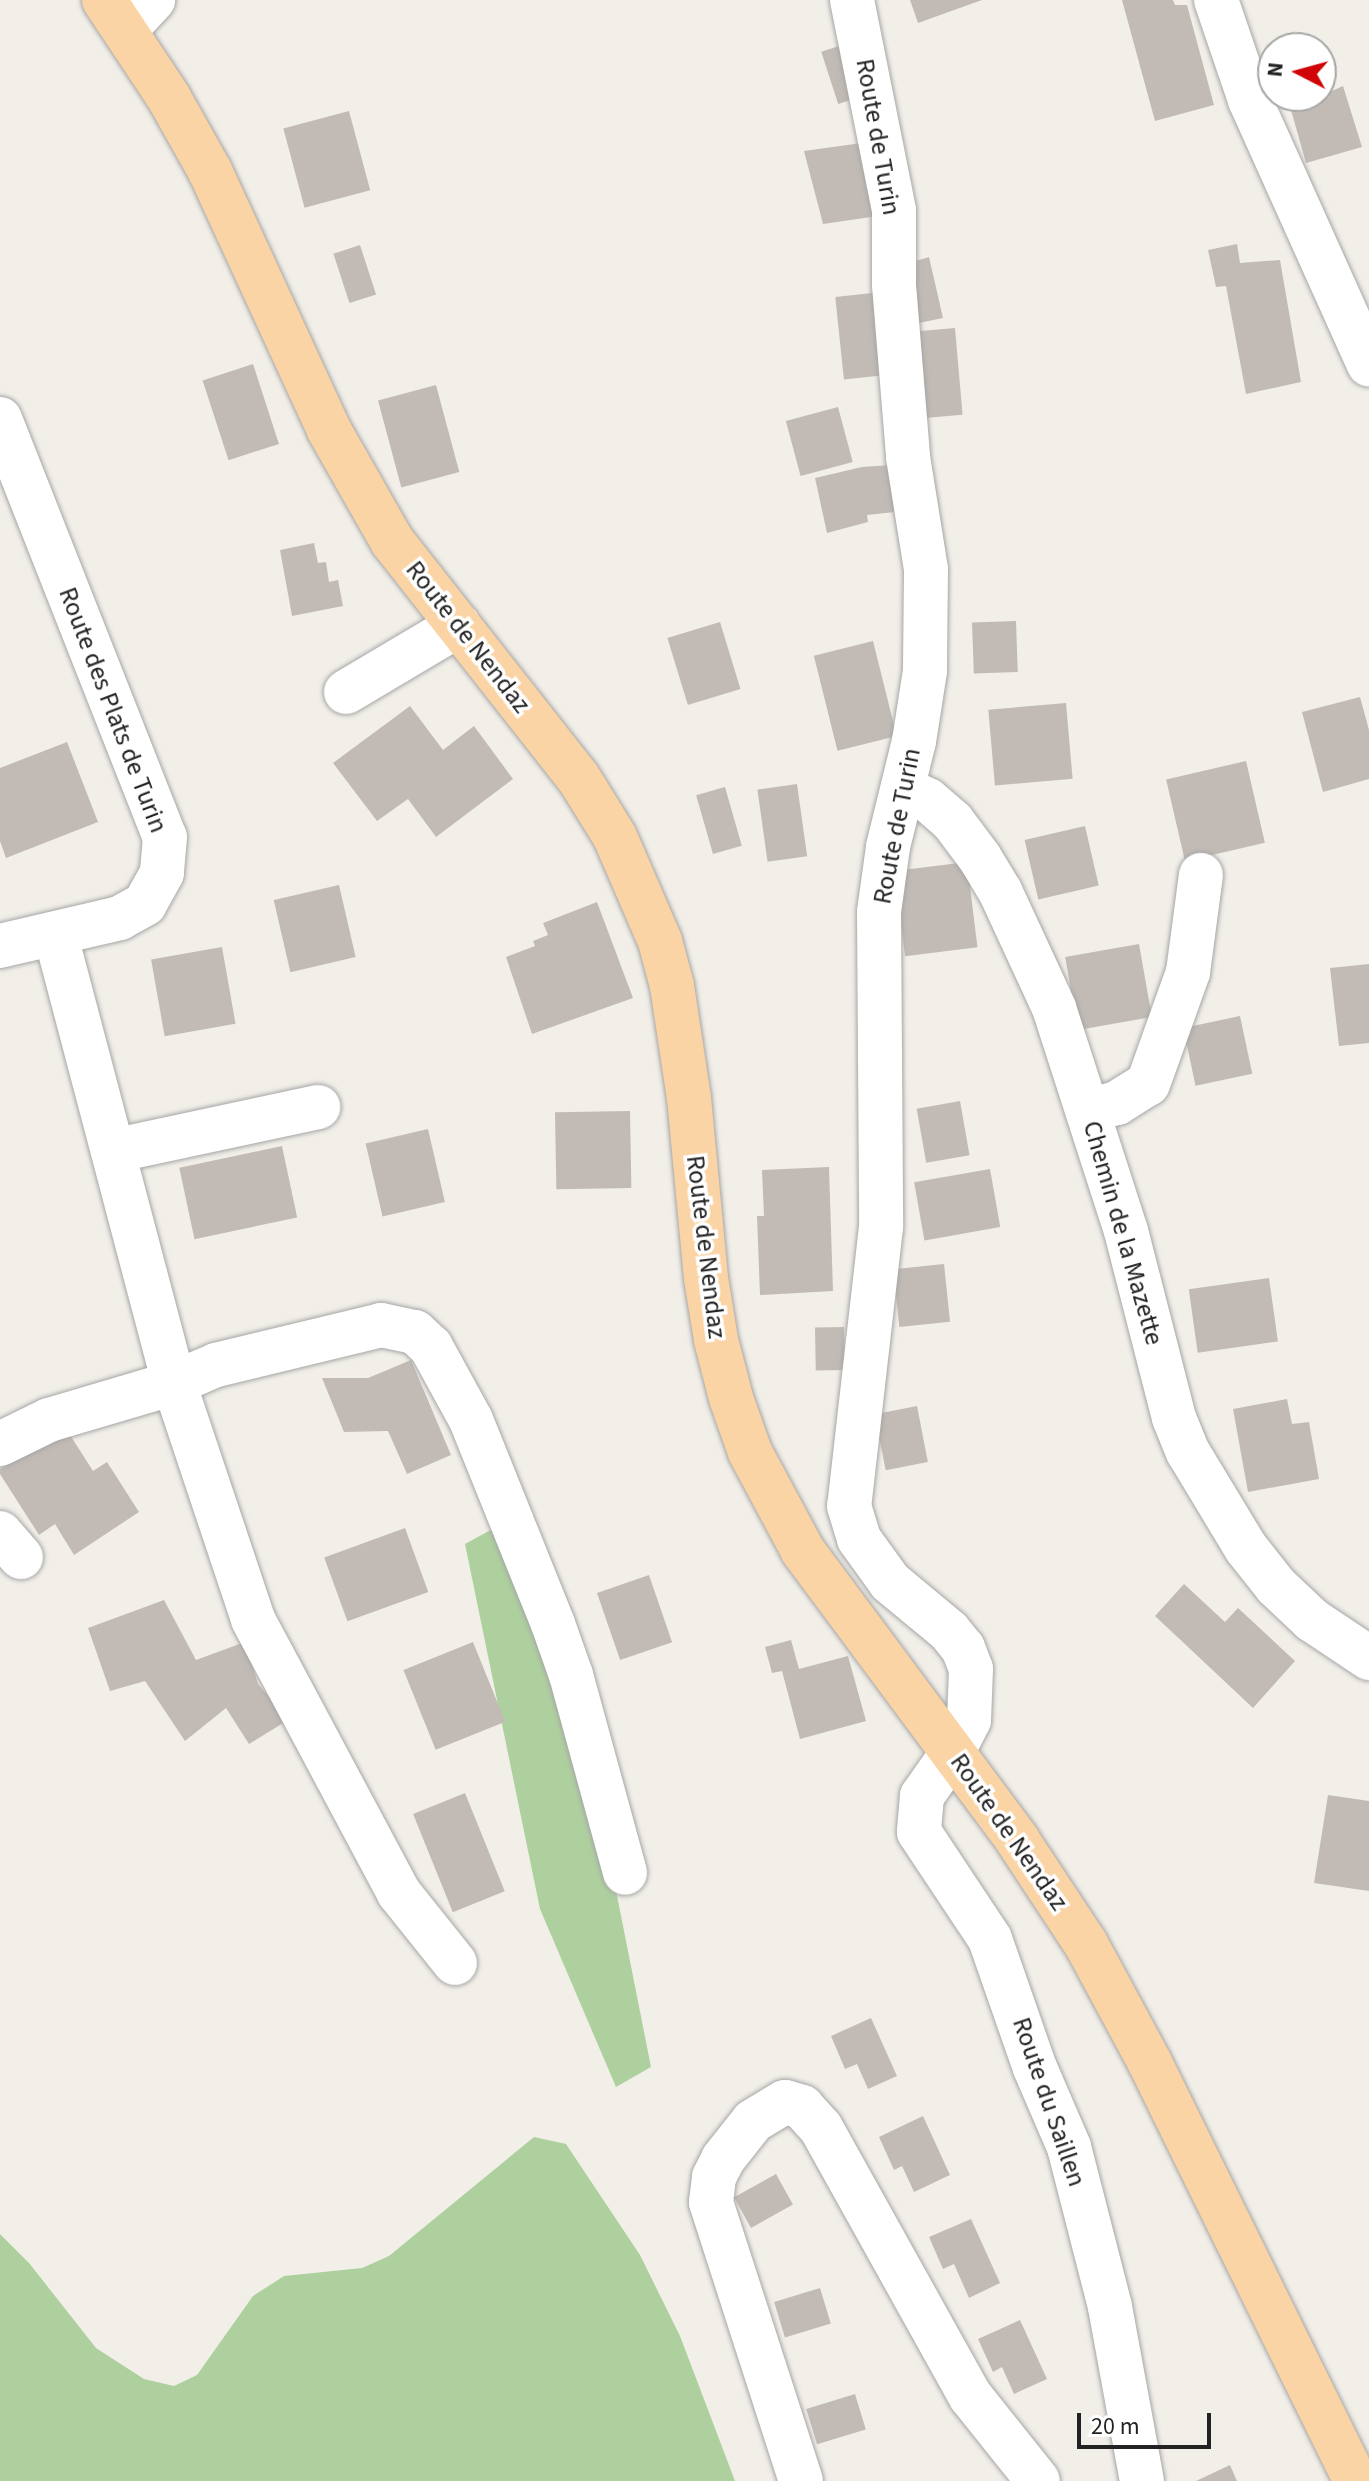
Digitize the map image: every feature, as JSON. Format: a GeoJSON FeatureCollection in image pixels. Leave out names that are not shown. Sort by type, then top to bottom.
{"type":"FeatureCollection","features":[{"type":"Feature","properties":{"kind":"main road","name":"Route de Nendaz"},"geometry":{"type":"LineString","coordinates":[[128,10],[210,171],[329,430],[392,541],[578,777],[615,837],[660,941],[681,1031],[716,1340],[731,1398],[750,1452],[803,1551],[953,1752],[1086,1944],[1150,2063],[1356,2481]]}},
{"type":"Feature","properties":{"kind":"street"},"geometry":{"type":"LineString","coordinates":[[824,0],[834,19],[850,30],[856,15]]}},
{"type":"Feature","properties":{"kind":"street"},"geometry":{"type":"LineString","coordinates":[[1216,0],[1250,100],[1369,365]]}},
{"type":"Feature","properties":{"kind":"street","name":"Route de Turin"},"geometry":{"type":"LineString","coordinates":[[856,15],[894,210],[894,285],[908,457],[926,570],[925,671],[904,789],[888,847],[879,912],[881,1227],[849,1506],[859,1539],[890,1582],[949,1631],[963,1648],[971,1669],[972,1711],[953,1752]]}},
{"type":"Feature","properties":{"kind":"street","name":"Route des Plats de Turin"},"geometry":{"type":"LineString","coordinates":[[0,419],[165,837],[162,873],[145,904],[120,918],[0,946]]}},
{"type":"Feature","properties":{"kind":"street"},"geometry":{"type":"LineString","coordinates":[[346,692],[459,625]]}},
{"type":"Feature","properties":{"kind":"street","name":"Chemin de la Mazette"},"geometry":{"type":"LineString","coordinates":[[904,789],[928,800],[953,822],[1000,891],[1054,1008],[1126,1231],[1174,1418],[1188,1452],[1246,1548],[1276,1586],[1312,1620],[1369,1658]]}},
{"type":"Feature","properties":{"kind":"street"},"geometry":{"type":"LineString","coordinates":[[1089,1110],[1117,1103],[1148,1084],[1188,972],[1201,875]]}},
{"type":"Feature","properties":{"kind":"street"},"geometry":{"type":"LineString","coordinates":[[56,935],[174,1383],[253,1619],[399,1893],[455,1963]]}},
{"type":"Feature","properties":{"kind":"street"},"geometry":{"type":"LineString","coordinates":[[113,1151],[318,1107]]}},
{"type":"Feature","properties":{"kind":"street"},"geometry":{"type":"LineString","coordinates":[[0,1444],[49,1420],[174,1383],[216,1365],[381,1325],[415,1332],[431,1347],[471,1420],[553,1624],[571,1675],[625,1873]]}},
{"type":"Feature","properties":{"kind":"street","name":"Route du Saillen"},"geometry":{"type":"LineString","coordinates":[[953,1752],[922,1796],[919,1832],[990,1939],[1035,2068],[1069,2147],[1110,2307],[1142,2481]]}},
{"type":"Feature","properties":{"kind":"street"},"geometry":{"type":"LineString","coordinates":[[801,2481],[711,2202],[714,2177],[723,2159],[753,2121],[785,2102],[802,2107],[821,2128],[971,2397],[1038,2481]]}},
{"type":"Feature","properties":{"kind":"green space"},"geometry":{"type":"Polygon","coordinates":[[[500,1525],[603,1825],[651,2067],[616,2087],[540,1909],[465,1544],[500,1525]]]}},
{"type":"Feature","properties":{"kind":"green space"},"geometry":{"type":"Polygon","coordinates":[[[534,2137],[566,2144],[640,2255],[680,2336],[735,2481],[0,2481],[0,2234],[29,2263],[96,2348],[144,2379],[174,2386],[197,2375],[253,2296],[284,2276],[362,2268],[389,2256],[534,2137]]]}},
{"type":"Feature","properties":{"kind":"building"},"geometry":{"type":"Polygon","coordinates":[[[910,0],[982,0],[918,23],[910,0]]]}},
{"type":"Feature","properties":{"kind":"building"},"geometry":{"type":"Polygon","coordinates":[[[1122,0],[1173,0],[1175,5],[1187,5],[1214,105],[1155,121],[1122,0]]]}},
{"type":"Feature","properties":{"kind":"building"},"geometry":{"type":"Polygon","coordinates":[[[845,44],[862,96],[838,104],[821,52],[845,44]]]}},
{"type":"Feature","properties":{"kind":"building"},"geometry":{"type":"Polygon","coordinates":[[[1343,86],[1362,147],[1306,163],[1292,112],[1337,112],[1337,89],[1343,86]]]}},
{"type":"Feature","properties":{"kind":"building"},"geometry":{"type":"Polygon","coordinates":[[[349,111],[370,190],[305,208],[283,129],[349,111]]]}},
{"type":"Feature","properties":{"kind":"building"},"geometry":{"type":"Polygon","coordinates":[[[869,142],[885,215],[823,224],[804,151],[869,142]]]}},
{"type":"Feature","properties":{"kind":"building"},"geometry":{"type":"Polygon","coordinates":[[[1237,244],[1240,263],[1280,260],[1301,382],[1246,394],[1226,286],[1216,287],[1208,250],[1237,244]]]}},
{"type":"Feature","properties":{"kind":"building"},"geometry":{"type":"Polygon","coordinates":[[[360,245],[376,294],[349,303],[333,254],[360,245]]]}},
{"type":"Feature","properties":{"kind":"building"},"geometry":{"type":"Polygon","coordinates":[[[929,257],[943,318],[909,325],[906,264],[929,257]]]}},
{"type":"Feature","properties":{"kind":"building"},"geometry":{"type":"Polygon","coordinates":[[[882,292],[891,375],[844,379],[835,297],[882,292]]]}},
{"type":"Feature","properties":{"kind":"building"},"geometry":{"type":"Polygon","coordinates":[[[955,328],[963,415],[919,419],[911,332],[955,328]]]}},
{"type":"Feature","properties":{"kind":"building"},"geometry":{"type":"Polygon","coordinates":[[[253,364],[279,444],[229,460],[203,380],[253,364]]]}},
{"type":"Feature","properties":{"kind":"building"},"geometry":{"type":"Polygon","coordinates":[[[436,385],[459,472],[401,487],[378,401],[436,385]]]}},
{"type":"Feature","properties":{"kind":"building"},"geometry":{"type":"Polygon","coordinates":[[[838,407],[853,462],[801,476],[786,421],[838,407]]]}},
{"type":"Feature","properties":{"kind":"building"},"geometry":{"type":"Polygon","coordinates":[[[905,464],[913,510],[867,515],[868,522],[827,533],[815,478],[862,467],[905,464]]]}},
{"type":"Feature","properties":{"kind":"building"},"geometry":{"type":"Polygon","coordinates":[[[314,543],[318,563],[326,562],[329,582],[338,580],[343,606],[292,616],[280,550],[314,543]]]}},
{"type":"Feature","properties":{"kind":"building"},"geometry":{"type":"Polygon","coordinates":[[[1016,621],[1018,672],[974,674],[972,623],[1016,621]]]}},
{"type":"Feature","properties":{"kind":"building"},"geometry":{"type":"Polygon","coordinates":[[[720,622],[740,689],[688,705],[667,638],[720,622]]]}},
{"type":"Feature","properties":{"kind":"building"},"geometry":{"type":"Polygon","coordinates":[[[873,641],[897,736],[838,751],[814,656],[873,641]]]}},
{"type":"Feature","properties":{"kind":"building"},"geometry":{"type":"Polygon","coordinates":[[[1360,697],[1369,730],[1369,779],[1323,792],[1302,712],[1360,697]]]}},
{"type":"Feature","properties":{"kind":"building"},"geometry":{"type":"Polygon","coordinates":[[[1066,703],[1073,779],[995,786],[988,710],[1066,703]]]}},
{"type":"Feature","properties":{"kind":"building"},"geometry":{"type":"Polygon","coordinates":[[[410,706],[443,750],[474,726],[513,779],[436,837],[408,799],[377,821],[333,763],[410,706]]]}},
{"type":"Feature","properties":{"kind":"building"},"geometry":{"type":"Polygon","coordinates":[[[67,742],[98,822],[6,858],[0,841],[0,768],[67,742]]]}},
{"type":"Feature","properties":{"kind":"building"},"geometry":{"type":"Polygon","coordinates":[[[1246,761],[1265,843],[1185,861],[1166,779],[1246,761]]]}},
{"type":"Feature","properties":{"kind":"building"},"geometry":{"type":"Polygon","coordinates":[[[797,784],[807,856],[768,862],[757,790],[797,784]]]}},
{"type":"Feature","properties":{"kind":"building"},"geometry":{"type":"Polygon","coordinates":[[[725,787],[742,846],[713,854],[696,795],[725,787]]]}},
{"type":"Feature","properties":{"kind":"building"},"geometry":{"type":"Polygon","coordinates":[[[1085,826],[1099,885],[1038,899],[1025,840],[1085,826]]]}},
{"type":"Feature","properties":{"kind":"building"},"geometry":{"type":"Polygon","coordinates":[[[967,862],[977,947],[905,956],[895,871],[967,862]]]}},
{"type":"Feature","properties":{"kind":"building"},"geometry":{"type":"Polygon","coordinates":[[[339,885],[356,957],[290,972],[274,900],[339,885]]]}},
{"type":"Feature","properties":{"kind":"building"},"geometry":{"type":"Polygon","coordinates":[[[597,902],[633,998],[532,1034],[506,957],[535,946],[533,941],[548,935],[543,923],[597,902]]]}},
{"type":"Feature","properties":{"kind":"building"},"geometry":{"type":"Polygon","coordinates":[[[1139,944],[1152,1017],[1078,1030],[1065,957],[1139,944]]]}},
{"type":"Feature","properties":{"kind":"building"},"geometry":{"type":"Polygon","coordinates":[[[222,947],[236,1024],[165,1036],[151,960],[222,947]]]}},
{"type":"Feature","properties":{"kind":"building"},"geometry":{"type":"Polygon","coordinates":[[[1369,964],[1369,1043],[1339,1046],[1330,968],[1369,964]]]}},
{"type":"Feature","properties":{"kind":"building"},"geometry":{"type":"Polygon","coordinates":[[[1240,1016],[1252,1074],[1196,1086],[1183,1028],[1240,1016]]]}},
{"type":"Feature","properties":{"kind":"building"},"geometry":{"type":"Polygon","coordinates":[[[960,1101],[970,1155],[926,1163],[917,1109],[960,1101]]]}},
{"type":"Feature","properties":{"kind":"building"},"geometry":{"type":"Polygon","coordinates":[[[630,1111],[631,1188],[556,1189],[555,1112],[630,1111]]]}},
{"type":"Feature","properties":{"kind":"building"},"geometry":{"type":"Polygon","coordinates":[[[428,1129],[445,1202],[383,1216],[366,1143],[428,1129]]]}},
{"type":"Feature","properties":{"kind":"building"},"geometry":{"type":"Polygon","coordinates":[[[282,1146],[297,1217],[194,1239],[179,1168],[282,1146]]]}},
{"type":"Feature","properties":{"kind":"building"},"geometry":{"type":"Polygon","coordinates":[[[829,1167],[833,1291],[760,1295],[757,1216],[764,1216],[762,1170],[829,1167]]]}},
{"type":"Feature","properties":{"kind":"building"},"geometry":{"type":"Polygon","coordinates":[[[990,1169],[1000,1227],[924,1240],[914,1182],[990,1169]]]}},
{"type":"Feature","properties":{"kind":"building"},"geometry":{"type":"Polygon","coordinates":[[[944,1264],[950,1322],[899,1327],[893,1269],[944,1264]]]}},
{"type":"Feature","properties":{"kind":"building"},"geometry":{"type":"Polygon","coordinates":[[[1269,1278],[1278,1341],[1198,1353],[1189,1289],[1269,1278]]]}},
{"type":"Feature","properties":{"kind":"building"},"geometry":{"type":"Polygon","coordinates":[[[844,1327],[845,1370],[816,1370],[815,1328],[844,1327]]]}},
{"type":"Feature","properties":{"kind":"building"},"geometry":{"type":"Polygon","coordinates":[[[411,1360],[451,1455],[407,1474],[388,1431],[344,1432],[322,1378],[368,1378],[411,1360]]]}},
{"type":"Feature","properties":{"kind":"building"},"geometry":{"type":"Polygon","coordinates":[[[1287,1399],[1292,1424],[1309,1422],[1319,1479],[1248,1492],[1233,1409],[1287,1399]]]}},
{"type":"Feature","properties":{"kind":"building"},"geometry":{"type":"Polygon","coordinates":[[[917,1406],[928,1462],[886,1470],[875,1414],[917,1406]]]}},
{"type":"Feature","properties":{"kind":"building"},"geometry":{"type":"Polygon","coordinates":[[[65,1427],[93,1471],[107,1462],[139,1512],[74,1555],[55,1524],[39,1535],[0,1474],[0,1469],[65,1427]]]}},
{"type":"Feature","properties":{"kind":"building"},"geometry":{"type":"Polygon","coordinates":[[[405,1528],[428,1592],[347,1621],[324,1557],[405,1528]]]}},
{"type":"Feature","properties":{"kind":"building"},"geometry":{"type":"Polygon","coordinates":[[[649,1575],[672,1642],[620,1660],[597,1593],[649,1575]]]}},
{"type":"Feature","properties":{"kind":"building"},"geometry":{"type":"Polygon","coordinates":[[[1184,1584],[1225,1622],[1238,1608],[1295,1661],[1253,1708],[1155,1616],[1184,1584]]]}},
{"type":"Feature","properties":{"kind":"building"},"geometry":{"type":"Polygon","coordinates":[[[164,1600],[196,1660],[245,1642],[258,1684],[288,1720],[249,1744],[226,1708],[185,1741],[145,1681],[110,1691],[88,1628],[164,1600]]]}},
{"type":"Feature","properties":{"kind":"building"},"geometry":{"type":"Polygon","coordinates":[[[791,1640],[799,1669],[848,1656],[866,1721],[800,1739],[782,1671],[772,1673],[765,1647],[791,1640]]]}},
{"type":"Feature","properties":{"kind":"building"},"geometry":{"type":"Polygon","coordinates":[[[473,1642],[505,1722],[436,1750],[403,1670],[473,1642]]]}},
{"type":"Feature","properties":{"kind":"building"},"geometry":{"type":"Polygon","coordinates":[[[465,1793],[505,1891],[453,1912],[413,1814],[465,1793]]]}},
{"type":"Feature","properties":{"kind":"building"},"geometry":{"type":"Polygon","coordinates":[[[1328,1795],[1369,1801],[1369,1891],[1314,1883],[1328,1795]]]}},
{"type":"Feature","properties":{"kind":"building"},"geometry":{"type":"Polygon","coordinates":[[[871,2018],[897,2076],[868,2089],[857,2064],[845,2069],[831,2036],[871,2018]]]}},
{"type":"Feature","properties":{"kind":"building"},"geometry":{"type":"Polygon","coordinates":[[[923,2116],[950,2175],[914,2192],[902,2166],[894,2170],[879,2137],[923,2116]]]}},
{"type":"Feature","properties":{"kind":"building"},"geometry":{"type":"Polygon","coordinates":[[[776,2174],[793,2205],[751,2228],[734,2197],[776,2174]]]}},
{"type":"Feature","properties":{"kind":"building"},"geometry":{"type":"Polygon","coordinates":[[[971,2219],[1000,2283],[969,2298],[954,2264],[943,2269],[929,2237],[971,2219]]]}},
{"type":"Feature","properties":{"kind":"building"},"geometry":{"type":"Polygon","coordinates":[[[820,2288],[831,2323],[785,2337],[774,2302],[820,2288]]]}},
{"type":"Feature","properties":{"kind":"building"},"geometry":{"type":"Polygon","coordinates":[[[1020,2320],[1047,2379],[1014,2394],[1002,2367],[993,2372],[978,2339],[1020,2320]]]}},
{"type":"Feature","properties":{"kind":"building"},"geometry":{"type":"Polygon","coordinates":[[[855,2394],[866,2429],[817,2444],[806,2409],[855,2394]]]}},
{"type":"Feature","properties":{"kind":"building"},"geometry":{"type":"Polygon","coordinates":[[[1230,2465],[1237,2481],[1196,2481],[1230,2465]]]}}]}
